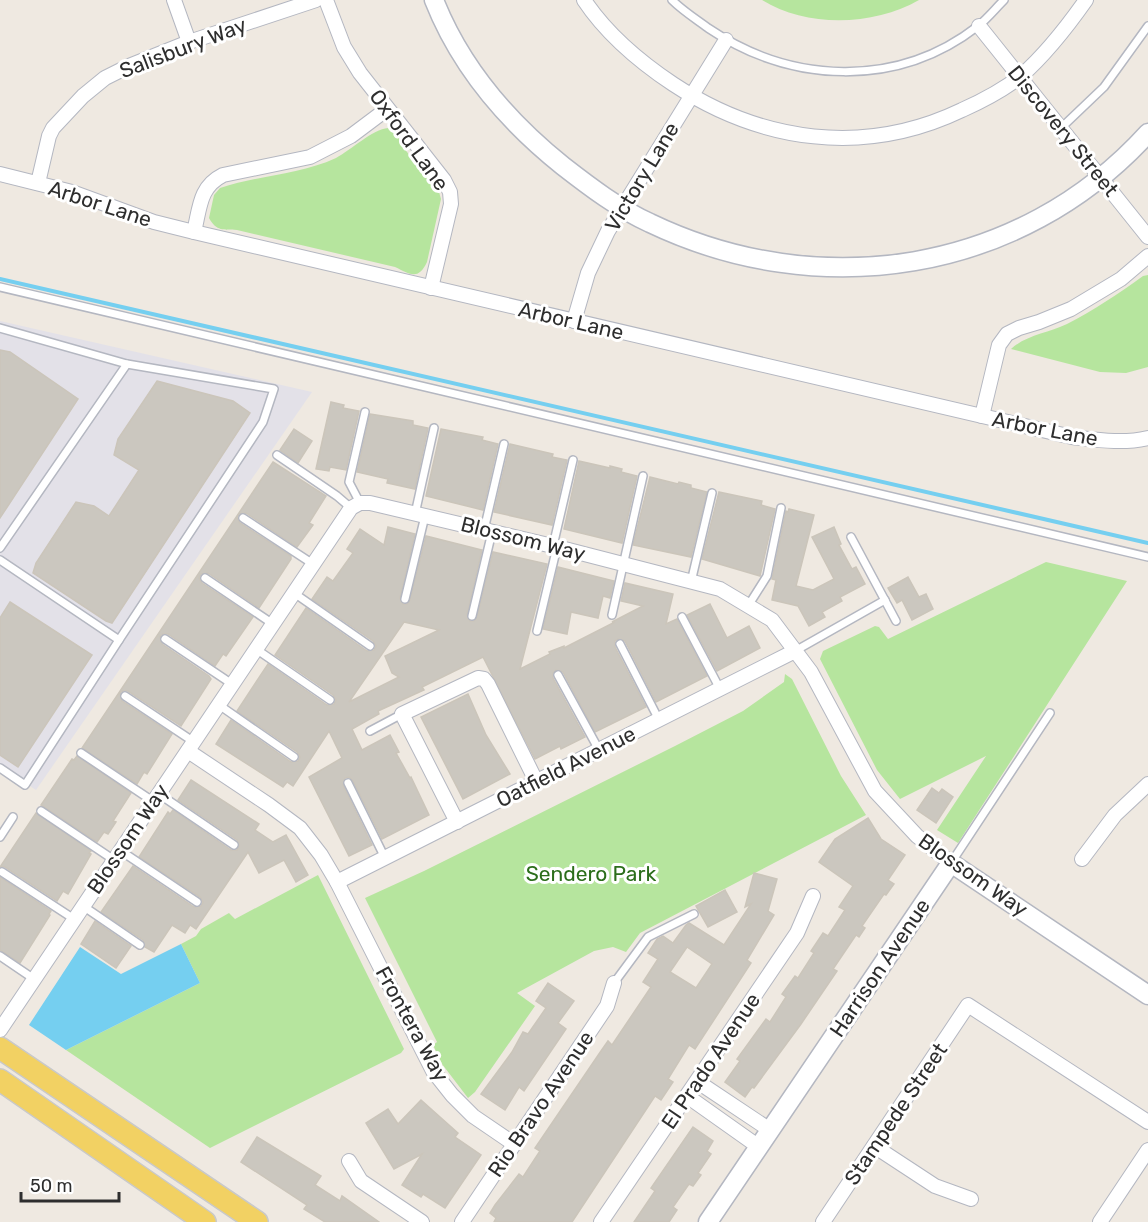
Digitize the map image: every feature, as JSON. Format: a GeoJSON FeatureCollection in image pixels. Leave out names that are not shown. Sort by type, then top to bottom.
{"type":"FeatureCollection","features":[{"type":"Feature","properties":{"kind":"main road"},"geometry":{"type":"LineString","coordinates":[[0,1048],[257,1222]]}},
{"type":"Feature","properties":{"kind":"main road"},"geometry":{"type":"LineString","coordinates":[[0,1080],[205,1222]]}},
{"type":"Feature","properties":{"kind":"street"},"geometry":{"type":"LineString","coordinates":[[174,0],[189,42]]}},
{"type":"Feature","properties":{"kind":"street","name":"Salisbury Way"},"geometry":{"type":"LineString","coordinates":[[38,183],[49,136],[58,122],[83,96],[105,78],[121,69],[189,42],[316,0]]}},
{"type":"Feature","properties":{"kind":"street","name":"Oxford Lane"},"geometry":{"type":"LineString","coordinates":[[326,0],[344,47],[360,73],[444,180],[450,192],[451,204],[431,288]]}},
{"type":"Feature","properties":{"kind":"street"},"geometry":{"type":"LineString","coordinates":[[434,0],[455,45],[497,103],[547,153],[623,208],[648,222],[680,237],[749,259],[787,265],[864,268],[904,264],[936,257],[994,239],[1048,214],[1101,178],[1122,161],[1148,133]]}},
{"type":"Feature","properties":{"kind":"street"},"geometry":{"type":"LineString","coordinates":[[584,0],[609,30],[637,57],[691,96],[718,111],[772,130],[831,138],[860,138],[892,134],[948,117],[985,99],[1019,77],[1060,36],[1086,0]]}},
{"type":"Feature","properties":{"kind":"street","name":"Discovery Street"},"geometry":{"type":"LineString","coordinates":[[979,26],[1101,178],[1145,228]]}},
{"type":"Feature","properties":{"kind":"street","name":"Victory Lane"},"geometry":{"type":"LineString","coordinates":[[574,321],[588,273],[608,231],[726,40]]}},
{"type":"Feature","properties":{"kind":"street"},"geometry":{"type":"LineString","coordinates":[[194,232],[206,187],[214,179],[223,175],[310,157],[351,136],[387,109]]}},
{"type":"Feature","properties":{"kind":"street","name":"Arbor Lane"},"geometry":{"type":"LineString","coordinates":[[0,174],[72,192],[154,222],[194,232],[1072,437],[1104,441],[1136,441],[1148,438]]}},
{"type":"Feature","properties":{"kind":"street"},"geometry":{"type":"LineString","coordinates":[[982,416],[999,345],[1007,334],[1071,309],[1121,279],[1148,256]]}},
{"type":"Feature","properties":{"kind":"street","name":"Blossom Way"},"geometry":{"type":"LineString","coordinates":[[0,1030],[313,564],[355,506],[370,503],[720,589],[772,620],[811,672],[875,791],[917,836],[951,862],[1148,994]]}},
{"type":"Feature","properties":{"kind":"street","name":"Oatfield Avenue"},"geometry":{"type":"LineString","coordinates":[[337,882],[795,651]]}},
{"type":"Feature","properties":{"kind":"street"},"geometry":{"type":"LineString","coordinates":[[457,822],[402,714],[478,678],[484,679],[536,781]]}},
{"type":"Feature","properties":{"kind":"street","name":"Frontera Way"},"geometry":{"type":"LineString","coordinates":[[191,746],[300,828],[321,855],[337,882],[433,1071],[473,1116],[514,1144]]}},
{"type":"Feature","properties":{"kind":"street"},"geometry":{"type":"LineString","coordinates":[[1082,859],[1115,815],[1148,784]]}},
{"type":"Feature","properties":{"kind":"street","name":"Harrison Avenue"},"geometry":{"type":"LineString","coordinates":[[708,1222],[951,862]]}},
{"type":"Feature","properties":{"kind":"street","name":"El Prado Avenue"},"geometry":{"type":"LineString","coordinates":[[601,1222],[797,933],[813,897]]}},
{"type":"Feature","properties":{"kind":"street","name":"Rio Bravo Avenue"},"geometry":{"type":"LineString","coordinates":[[462,1222],[607,1006],[614,982]]}},
{"type":"Feature","properties":{"kind":"street","name":"Stampede Street"},"geometry":{"type":"LineString","coordinates":[[824,1222],[968,1005],[1148,1122]]}},
{"type":"Feature","properties":{"kind":"street"},"geometry":{"type":"LineString","coordinates":[[698,1082],[770,1130]]}},
{"type":"Feature","properties":{"kind":"street"},"geometry":{"type":"LineString","coordinates":[[687,1096],[759,1147]]}},
{"type":"Feature","properties":{"kind":"street"},"geometry":{"type":"LineString","coordinates":[[874,1146],[935,1186],[971,1199]]}},
{"type":"Feature","properties":{"kind":"street"},"geometry":{"type":"LineString","coordinates":[[1100,1222],[1148,1150]]}},
{"type":"Feature","properties":{"kind":"street"},"geometry":{"type":"LineString","coordinates":[[349,1161],[361,1181],[422,1222]]}},
{"type":"Feature","properties":{"kind":"lane"},"geometry":{"type":"LineString","coordinates":[[672,0],[726,40],[775,62],[825,72],[877,70],[927,56],[979,26],[1004,0]]}},
{"type":"Feature","properties":{"kind":"lane"},"geometry":{"type":"LineString","coordinates":[[1061,128],[1104,87],[1148,26]]}},
{"type":"Feature","properties":{"kind":"lane"},"geometry":{"type":"LineString","coordinates":[[0,287],[1148,557]]}},
{"type":"Feature","properties":{"kind":"lane"},"geometry":{"type":"LineString","coordinates":[[0,328],[127,364],[274,389],[263,422],[25,785],[0,768]]}},
{"type":"Feature","properties":{"kind":"lane"},"geometry":{"type":"LineString","coordinates":[[0,548],[127,364]]}},
{"type":"Feature","properties":{"kind":"lane"},"geometry":{"type":"LineString","coordinates":[[355,506],[349,482],[365,412]]}},
{"type":"Feature","properties":{"kind":"lane"},"geometry":{"type":"LineString","coordinates":[[405,599],[435,428]]}},
{"type":"Feature","properties":{"kind":"lane"},"geometry":{"type":"LineString","coordinates":[[472,616],[504,444]]}},
{"type":"Feature","properties":{"kind":"lane"},"geometry":{"type":"LineString","coordinates":[[277,455],[355,506]]}},
{"type":"Feature","properties":{"kind":"lane"},"geometry":{"type":"LineString","coordinates":[[537,631],[573,460]]}},
{"type":"Feature","properties":{"kind":"lane"},"geometry":{"type":"LineString","coordinates":[[612,615],[643,476]]}},
{"type":"Feature","properties":{"kind":"lane"},"geometry":{"type":"LineString","coordinates":[[691,582],[712,493]]}},
{"type":"Feature","properties":{"kind":"lane"},"geometry":{"type":"LineString","coordinates":[[748,606],[767,576],[781,508]]}},
{"type":"Feature","properties":{"kind":"lane"},"geometry":{"type":"LineString","coordinates":[[243,518],[313,564]]}},
{"type":"Feature","properties":{"kind":"lane"},"geometry":{"type":"LineString","coordinates":[[851,537],[896,621]]}},
{"type":"Feature","properties":{"kind":"lane"},"geometry":{"type":"LineString","coordinates":[[0,560],[119,640]]}},
{"type":"Feature","properties":{"kind":"lane"},"geometry":{"type":"LineString","coordinates":[[205,578],[273,624]]}},
{"type":"Feature","properties":{"kind":"lane"},"geometry":{"type":"LineString","coordinates":[[294,593],[370,646]]}},
{"type":"Feature","properties":{"kind":"lane"},"geometry":{"type":"LineString","coordinates":[[795,651],[885,600]]}},
{"type":"Feature","properties":{"kind":"lane"},"geometry":{"type":"LineString","coordinates":[[682,617],[720,689]]}},
{"type":"Feature","properties":{"kind":"lane"},"geometry":{"type":"LineString","coordinates":[[165,639],[233,684]]}},
{"type":"Feature","properties":{"kind":"lane"},"geometry":{"type":"LineString","coordinates":[[620,644],[659,720]]}},
{"type":"Feature","properties":{"kind":"lane"},"geometry":{"type":"LineString","coordinates":[[256,649],[330,700]]}},
{"type":"Feature","properties":{"kind":"lane"},"geometry":{"type":"LineString","coordinates":[[558,675],[599,750]]}},
{"type":"Feature","properties":{"kind":"lane"},"geometry":{"type":"LineString","coordinates":[[125,696],[191,746]]}},
{"type":"Feature","properties":{"kind":"lane"},"geometry":{"type":"LineString","coordinates":[[219,705],[294,757]]}},
{"type":"Feature","properties":{"kind":"lane","name":"Harrison Avenue"},"geometry":{"type":"LineString","coordinates":[[951,862],[1050,713]]}},
{"type":"Feature","properties":{"kind":"lane"},"geometry":{"type":"LineString","coordinates":[[370,731],[402,714]]}},
{"type":"Feature","properties":{"kind":"lane"},"geometry":{"type":"LineString","coordinates":[[81,753],[234,845]]}},
{"type":"Feature","properties":{"kind":"lane"},"geometry":{"type":"LineString","coordinates":[[348,783],[385,858]]}},
{"type":"Feature","properties":{"kind":"lane"},"geometry":{"type":"LineString","coordinates":[[41,811],[197,902]]}},
{"type":"Feature","properties":{"kind":"lane"},"geometry":{"type":"LineString","coordinates":[[0,837],[13,817]]}},
{"type":"Feature","properties":{"kind":"lane"},"geometry":{"type":"LineString","coordinates":[[2,872],[74,919]]}},
{"type":"Feature","properties":{"kind":"lane"},"geometry":{"type":"LineString","coordinates":[[83,906],[140,945]]}},
{"type":"Feature","properties":{"kind":"lane"},"geometry":{"type":"LineString","coordinates":[[614,982],[648,937],[694,914]]}},
{"type":"Feature","properties":{"kind":"lane"},"geometry":{"type":"LineString","coordinates":[[0,956],[34,979]]}},
{"type":"Feature","properties":{"kind":"shaded area"},"geometry":{"type":"Polygon","coordinates":[[[0,321],[312,392],[36,790],[0,767],[0,321]]]}},
{"type":"Feature","properties":{"kind":"green space"},"geometry":{"type":"Polygon","coordinates":[[[762,0],[919,0],[882,15],[840,20],[799,15],[762,0]]]}},
{"type":"Feature","properties":{"kind":"green space"},"geometry":{"type":"Polygon","coordinates":[[[388,128],[396,132],[403,147],[439,192],[441,199],[427,262],[417,274],[409,274],[395,267],[237,230],[221,229],[215,226],[209,218],[214,195],[220,188],[322,164],[336,158],[376,132],[388,128]]]}},
{"type":"Feature","properties":{"kind":"green space"},"geometry":{"type":"Polygon","coordinates":[[[1148,275],[1148,367],[1126,373],[1100,372],[1011,349],[1023,340],[1077,319],[1148,275]]]}},
{"type":"Feature","properties":{"kind":"green space"},"geometry":{"type":"Polygon","coordinates":[[[1046,562],[1127,581],[958,843],[937,830],[986,756],[900,799],[877,770],[820,659],[823,651],[875,626],[879,627],[888,639],[1046,562]]]}},
{"type":"Feature","properties":{"kind":"green space","name":"Sendero Park"},"geometry":{"type":"Polygon","coordinates":[[[785,674],[792,679],[841,776],[866,815],[640,933],[626,952],[613,947],[594,951],[517,993],[535,1006],[475,1092],[468,1098],[442,1064],[433,1045],[437,1042],[365,898],[424,871],[743,711],[784,682],[785,674]]]}},
{"type":"Feature","properties":{"kind":"green space"},"geometry":{"type":"Polygon","coordinates":[[[318,875],[404,1049],[401,1053],[210,1148],[66,1050],[200,983],[181,944],[196,936],[201,929],[229,913],[235,919],[318,875]]]}},
{"type":"Feature","properties":{"kind":"water"},"geometry":{"type":"Polygon","coordinates":[[[181,944],[200,983],[66,1050],[29,1025],[80,947],[121,974],[181,944]]]}},
{"type":"Feature","properties":{"kind":"building"},"geometry":{"type":"Polygon","coordinates":[[[0,350],[10,352],[78,399],[0,518],[0,350]]]}},
{"type":"Feature","properties":{"kind":"building"},"geometry":{"type":"Polygon","coordinates":[[[157,381],[233,401],[250,413],[112,623],[33,573],[36,563],[76,502],[94,506],[109,516],[139,470],[114,455],[118,439],[157,381]]]}},
{"type":"Feature","properties":{"kind":"building"},"geometry":{"type":"Polygon","coordinates":[[[331,402],[344,405],[343,408],[359,411],[346,470],[330,467],[329,471],[316,469],[331,402]]]}},
{"type":"Feature","properties":{"kind":"building"},"geometry":{"type":"Polygon","coordinates":[[[370,414],[413,421],[413,425],[428,428],[415,489],[387,483],[388,479],[357,472],[370,414]]]}},
{"type":"Feature","properties":{"kind":"building"},"geometry":{"type":"Polygon","coordinates":[[[294,429],[312,441],[298,463],[280,450],[294,429]]]}},
{"type":"Feature","properties":{"kind":"building"},"geometry":{"type":"Polygon","coordinates":[[[441,429],[483,437],[482,440],[498,444],[483,510],[426,496],[441,429]]]}},
{"type":"Feature","properties":{"kind":"building"},"geometry":{"type":"Polygon","coordinates":[[[510,444],[553,454],[552,457],[567,460],[552,525],[494,512],[510,444]]]}},
{"type":"Feature","properties":{"kind":"building"},"geometry":{"type":"Polygon","coordinates":[[[579,461],[622,469],[621,472],[637,476],[622,543],[564,529],[579,461]]]}},
{"type":"Feature","properties":{"kind":"building"},"geometry":{"type":"Polygon","coordinates":[[[273,462],[326,496],[309,523],[313,525],[297,547],[246,513],[239,514],[237,518],[240,523],[291,556],[291,559],[259,608],[208,573],[201,574],[199,578],[202,583],[253,617],[226,656],[223,654],[215,666],[168,634],[160,636],[162,644],[211,679],[181,726],[128,691],[120,693],[122,701],[172,734],[147,774],[144,772],[137,784],[82,748],[273,462]]]}},
{"type":"Feature","properties":{"kind":"building"},"geometry":{"type":"Polygon","coordinates":[[[650,477],[691,485],[691,488],[707,492],[691,557],[633,545],[650,477]]]}},
{"type":"Feature","properties":{"kind":"building"},"geometry":{"type":"Polygon","coordinates":[[[719,492],[762,501],[761,505],[775,509],[760,576],[702,559],[719,492]]]}},
{"type":"Feature","properties":{"kind":"building"},"geometry":{"type":"Polygon","coordinates":[[[789,509],[814,515],[796,586],[813,590],[834,579],[812,537],[834,527],[841,544],[839,545],[852,569],[856,567],[865,584],[840,597],[842,601],[822,612],[825,617],[809,626],[798,606],[772,600],[776,580],[772,579],[786,511],[788,512],[789,509]]]}},
{"type":"Feature","properties":{"kind":"building"},"geometry":{"type":"Polygon","coordinates":[[[388,527],[415,534],[400,598],[403,604],[407,604],[410,600],[426,536],[482,550],[467,615],[470,621],[474,621],[477,617],[493,552],[547,564],[520,669],[550,654],[549,652],[564,646],[564,648],[643,606],[621,601],[625,583],[673,594],[666,624],[677,619],[707,676],[656,702],[625,641],[618,639],[615,641],[615,647],[646,707],[595,732],[563,672],[556,670],[553,678],[585,737],[561,749],[560,746],[535,759],[483,657],[422,687],[424,690],[378,711],[379,714],[352,729],[362,750],[390,735],[399,752],[396,753],[411,777],[429,815],[382,839],[353,781],[349,777],[345,778],[343,785],[372,845],[349,856],[309,777],[342,758],[329,731],[293,786],[287,782],[283,787],[216,744],[231,720],[291,762],[298,761],[300,757],[297,752],[237,711],[268,664],[327,705],[334,704],[336,700],[333,695],[275,655],[306,608],[367,651],[374,650],[376,646],[373,641],[312,599],[327,577],[333,581],[353,553],[347,549],[360,529],[384,545],[388,527]],[[404,622],[349,702],[399,677],[392,673],[385,656],[439,630],[404,622]]]}},
{"type":"Feature","properties":{"kind":"building"},"geometry":{"type":"Polygon","coordinates":[[[558,567],[614,581],[610,598],[603,596],[598,618],[571,612],[567,634],[543,629],[558,567]]]}},
{"type":"Feature","properties":{"kind":"building"},"geometry":{"type":"Polygon","coordinates":[[[908,577],[919,597],[926,594],[933,609],[912,620],[902,600],[897,603],[888,588],[908,577]]]}},
{"type":"Feature","properties":{"kind":"building"},"geometry":{"type":"Polygon","coordinates":[[[10,602],[92,655],[18,767],[0,755],[0,618],[10,602]]]}},
{"type":"Feature","properties":{"kind":"building"},"geometry":{"type":"Polygon","coordinates":[[[710,604],[727,638],[749,626],[760,648],[717,671],[687,615],[710,604]]]}},
{"type":"Feature","properties":{"kind":"building"},"geometry":{"type":"Polygon","coordinates":[[[468,694],[486,735],[510,774],[463,799],[421,717],[468,694]]]}},
{"type":"Feature","properties":{"kind":"building"},"geometry":{"type":"Polygon","coordinates":[[[77,756],[131,793],[113,821],[116,822],[108,834],[104,832],[97,842],[41,805],[72,759],[74,760],[77,756]]]}},
{"type":"Feature","properties":{"kind":"building"},"geometry":{"type":"Polygon","coordinates":[[[191,780],[259,824],[255,830],[273,842],[286,835],[308,875],[296,882],[284,860],[259,873],[248,852],[196,929],[190,925],[185,933],[172,925],[154,952],[145,947],[143,940],[101,912],[133,866],[194,907],[201,906],[203,902],[200,897],[139,857],[168,812],[170,814],[173,810],[231,850],[237,850],[239,846],[237,840],[178,800],[191,780]]]}},
{"type":"Feature","properties":{"kind":"building"},"geometry":{"type":"Polygon","coordinates":[[[932,788],[939,793],[942,789],[953,797],[936,823],[917,810],[932,788]]]}},
{"type":"Feature","properties":{"kind":"building"},"geometry":{"type":"Polygon","coordinates":[[[36,813],[91,851],[68,894],[63,891],[57,901],[5,867],[0,867],[36,813]]]}},
{"type":"Feature","properties":{"kind":"building"},"geometry":{"type":"Polygon","coordinates":[[[868,818],[881,839],[905,855],[888,880],[894,884],[886,895],[884,894],[862,926],[865,928],[859,937],[856,935],[833,969],[837,971],[801,1024],[745,1097],[725,1082],[740,1061],[737,1059],[766,1019],[770,1022],[786,997],[782,994],[795,976],[798,978],[814,953],[811,951],[823,933],[828,936],[845,910],[839,907],[853,886],[819,862],[835,839],[868,818]]]}},
{"type":"Feature","properties":{"kind":"building"},"geometry":{"type":"Polygon","coordinates":[[[754,873],[777,879],[768,911],[774,915],[747,960],[751,963],[695,1049],[689,1045],[668,1079],[673,1082],[661,1100],[655,1096],[572,1222],[494,1222],[496,1218],[490,1213],[495,1205],[519,1174],[523,1177],[540,1151],[535,1148],[608,1041],[612,1045],[651,987],[643,982],[658,959],[648,953],[657,939],[663,936],[673,943],[689,923],[724,945],[751,904],[745,907],[754,873]],[[687,947],[670,972],[696,988],[712,964],[687,947]]]}},
{"type":"Feature","properties":{"kind":"building"},"geometry":{"type":"Polygon","coordinates":[[[0,877],[51,911],[20,963],[0,950],[0,877]]]}},
{"type":"Feature","properties":{"kind":"building"},"geometry":{"type":"Polygon","coordinates":[[[725,890],[737,912],[708,927],[696,906],[725,890]]]}},
{"type":"Feature","properties":{"kind":"building"},"geometry":{"type":"Polygon","coordinates":[[[95,921],[131,946],[116,968],[81,944],[95,921]]]}},
{"type":"Feature","properties":{"kind":"building"},"geometry":{"type":"Polygon","coordinates":[[[548,983],[574,1001],[558,1023],[566,1029],[524,1091],[519,1087],[505,1110],[481,1094],[512,1052],[523,1032],[528,1034],[546,1008],[536,1001],[548,983]]]}},
{"type":"Feature","properties":{"kind":"building"},"geometry":{"type":"Polygon","coordinates":[[[421,1100],[458,1133],[455,1137],[481,1155],[445,1208],[423,1194],[421,1197],[402,1185],[422,1154],[394,1169],[366,1123],[388,1109],[398,1124],[421,1100]]]}},
{"type":"Feature","properties":{"kind":"building"},"geometry":{"type":"Polygon","coordinates":[[[693,1127],[713,1141],[707,1151],[711,1154],[698,1173],[701,1175],[693,1186],[689,1184],[673,1207],[677,1210],[669,1222],[634,1222],[655,1191],[651,1188],[693,1127]]]}},
{"type":"Feature","properties":{"kind":"building"},"geometry":{"type":"Polygon","coordinates":[[[257,1137],[321,1176],[315,1185],[340,1201],[342,1196],[379,1222],[325,1222],[304,1209],[307,1205],[241,1162],[257,1137]]]}},
{"type":"Feature","properties":{"kind":"waterway"},"geometry":{"type":"LineString","coordinates":[[0,279],[1148,543]]}}]}
